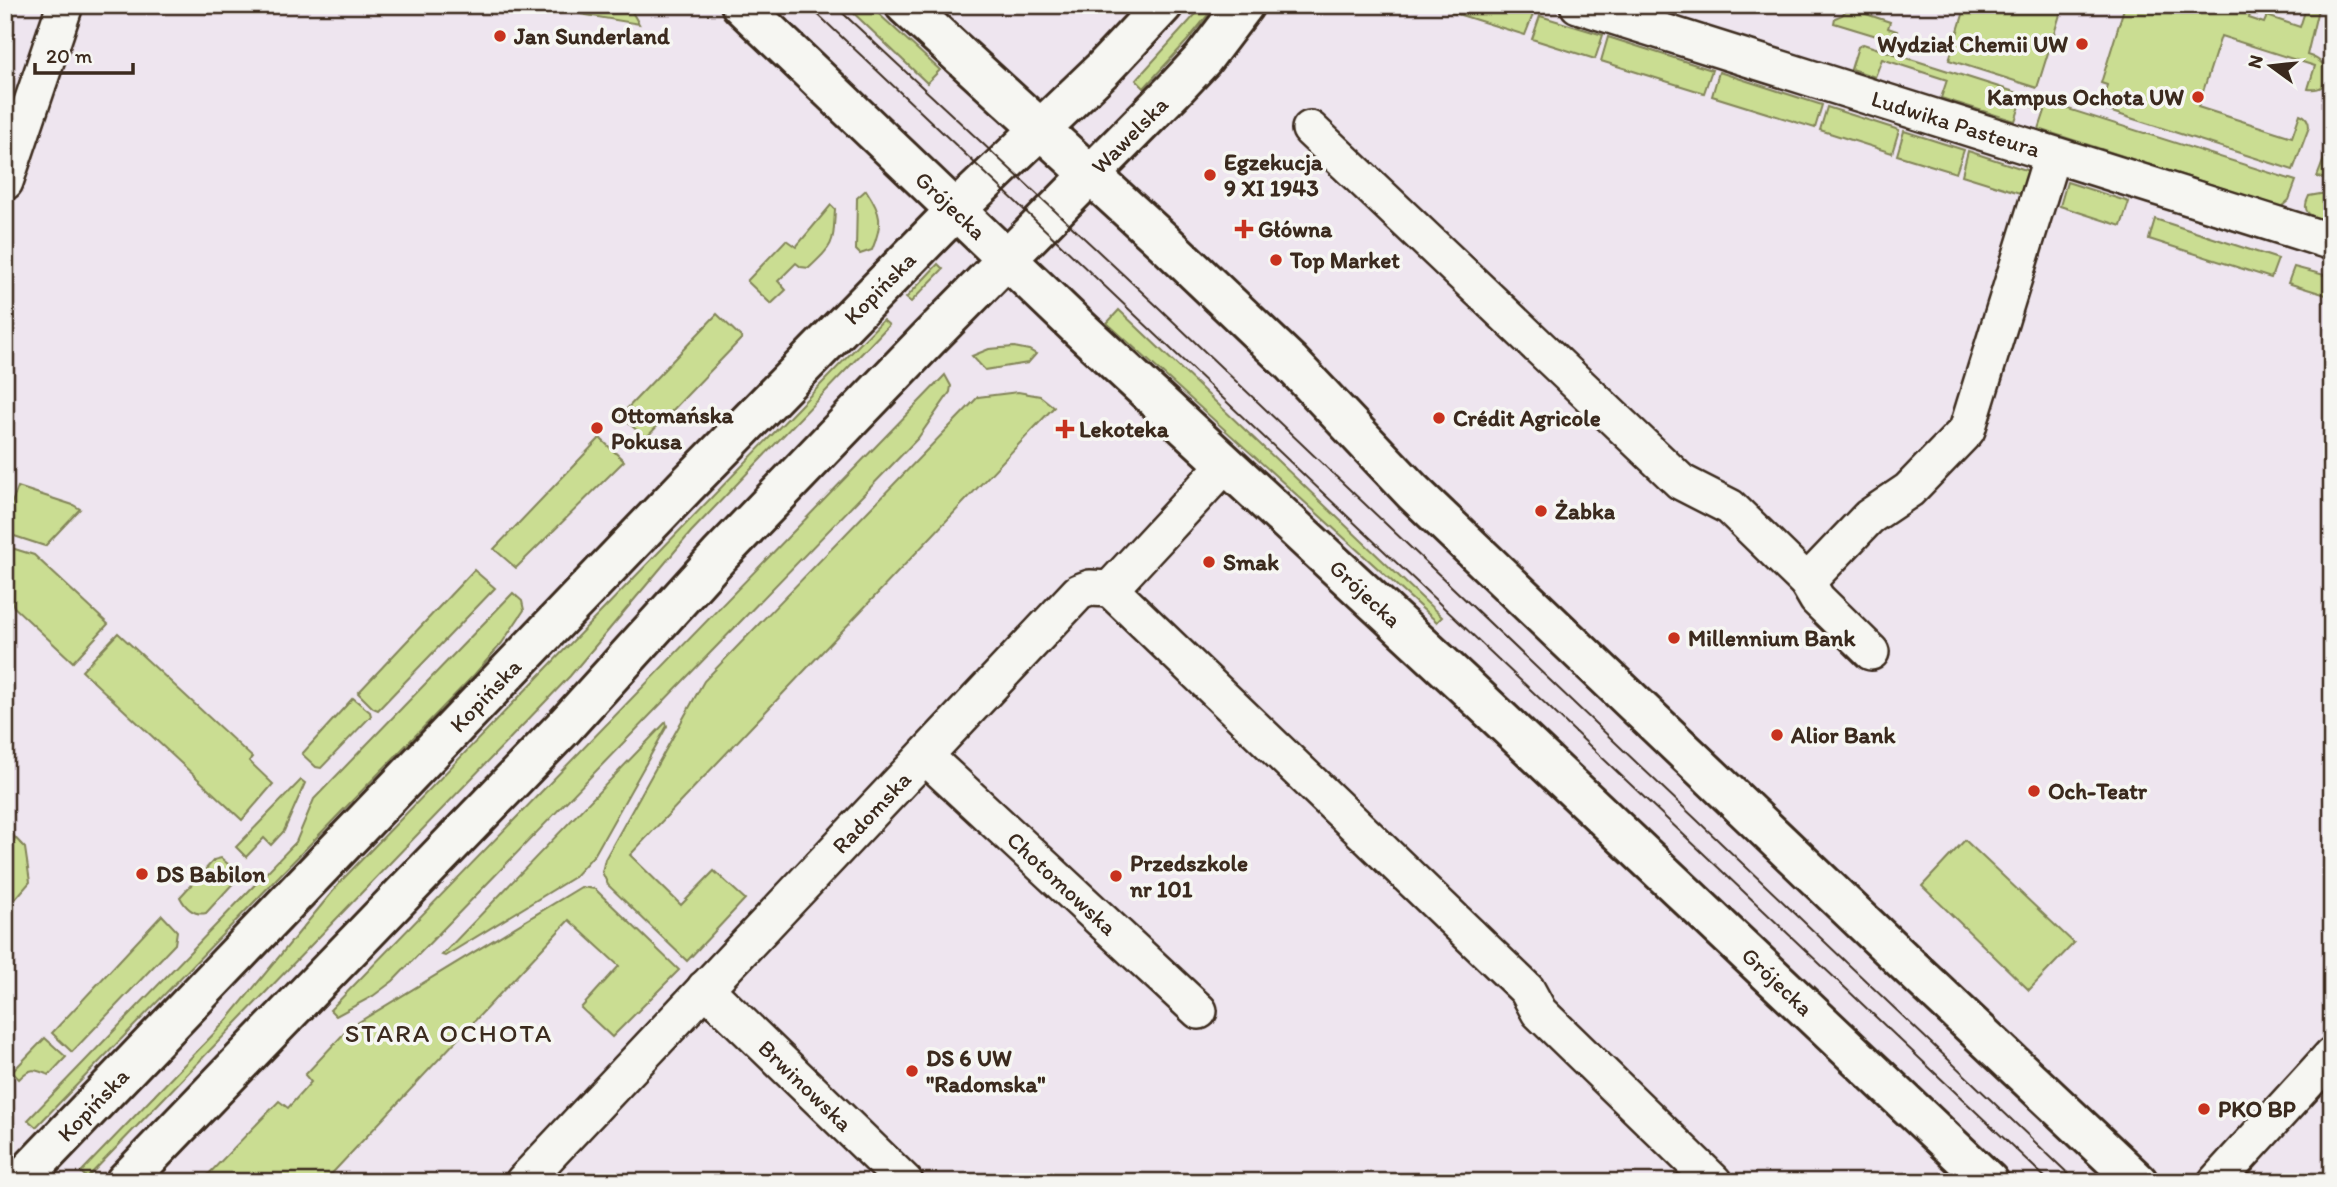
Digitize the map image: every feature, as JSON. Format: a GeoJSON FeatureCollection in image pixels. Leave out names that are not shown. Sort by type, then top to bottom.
{"type":"FeatureCollection","features":[{"type":"Feature","properties":{"kind":"main road","name":"Grójecka"},"geometry":{"type":"LineString","coordinates":[[741,5],[955,211],[1452,673],[1989,1182]]}},
{"type":"Feature","properties":{"kind":"main road"},"geometry":{"type":"LineString","coordinates":[[905,5],[1291,363],[1413,492],[2138,1182]]}},
{"type":"Feature","properties":{"kind":"main road"},"geometry":{"type":"LineString","coordinates":[[955,211],[1103,69],[1163,5]]}},
{"type":"Feature","properties":{"kind":"main road","name":"Wawelska"},"geometry":{"type":"LineString","coordinates":[[1007,260],[1203,59],[1244,5]]}},
{"type":"Feature","properties":{"kind":"main road","name":"Kopińska"},"geometry":{"type":"LineString","coordinates":[[19,1182],[685,487],[955,211]]}},
{"type":"Feature","properties":{"kind":"main road"},"geometry":{"type":"LineString","coordinates":[[125,1182],[563,728],[719,556],[1007,260]]}},
{"type":"Feature","properties":{"kind":"street"},"geometry":{"type":"LineString","coordinates":[[5,182],[65,5]]}},
{"type":"Feature","properties":{"kind":"street","name":"Ludwika Pasteura"},"geometry":{"type":"LineString","coordinates":[[1578,5],[2332,242]]}},
{"type":"Feature","properties":{"kind":"street"},"geometry":{"type":"LineString","coordinates":[[1310,129],[1681,482],[1730,507],[1807,582],[1817,599],[1871,652]]}},
{"type":"Feature","properties":{"kind":"street"},"geometry":{"type":"LineString","coordinates":[[1807,582],[1869,517],[1909,490],[1967,430],[2052,155]]}},
{"type":"Feature","properties":{"kind":"street"},"geometry":{"type":"LineString","coordinates":[[1226,464],[1110,589],[1517,980],[1527,990],[1539,1012],[1711,1181]]}},
{"type":"Feature","properties":{"kind":"street","name":"Radomska"},"geometry":{"type":"LineString","coordinates":[[523,1182],[1079,592],[1090,588],[1110,589]]}},
{"type":"Feature","properties":{"kind":"street","name":"Chotomowska"},"geometry":{"type":"LineString","coordinates":[[925,756],[1199,1011]]}},
{"type":"Feature","properties":{"kind":"street","name":"Brwinowska"},"geometry":{"type":"LineString","coordinates":[[705,988],[905,1182]]}},
{"type":"Feature","properties":{"kind":"street"},"geometry":{"type":"LineString","coordinates":[[2216,1182],[2332,1055]]}},
{"type":"Feature","properties":{"kind":"green space"},"geometry":{"type":"Polygon","coordinates":[[[527,5],[628,5],[639,24],[527,5]]]}},
{"type":"Feature","properties":{"kind":"green space"},"geometry":{"type":"Polygon","coordinates":[[[845,5],[869,5],[940,70],[927,83],[845,5]]]}},
{"type":"Feature","properties":{"kind":"green space"},"geometry":{"type":"Polygon","coordinates":[[[1204,5],[1216,5],[1144,88],[1136,80],[1204,5]]]}},
{"type":"Feature","properties":{"kind":"green space"},"geometry":{"type":"Polygon","coordinates":[[[1453,5],[1512,5],[1534,12],[1525,35],[1451,12],[1453,5]]]}},
{"type":"Feature","properties":{"kind":"green space"},"geometry":{"type":"Polygon","coordinates":[[[1966,5],[2063,5],[2037,88],[1949,60],[1966,5]]]}},
{"type":"Feature","properties":{"kind":"green space"},"geometry":{"type":"Polygon","coordinates":[[[2125,5],[2233,5],[2251,11],[2249,18],[2264,23],[2267,16],[2300,27],[2307,5],[2319,5],[2307,55],[2317,59],[2327,71],[2327,82],[2323,86],[2308,89],[2315,66],[2221,36],[2198,107],[2292,137],[2300,114],[2304,116],[2309,127],[2293,170],[2093,106],[2096,95],[2104,97],[2107,85],[2101,83],[2125,5]]]}},
{"type":"Feature","properties":{"kind":"green space"},"geometry":{"type":"Polygon","coordinates":[[[1848,8],[1890,22],[1888,28],[1897,31],[1893,41],[1834,23],[1835,18],[1848,8]]]}},
{"type":"Feature","properties":{"kind":"green space"},"geometry":{"type":"Polygon","coordinates":[[[1540,16],[1603,35],[1595,59],[1532,39],[1540,16]]]}},
{"type":"Feature","properties":{"kind":"green space"},"geometry":{"type":"Polygon","coordinates":[[[1608,37],[1712,70],[1704,93],[1601,61],[1608,37]]]}},
{"type":"Feature","properties":{"kind":"green space"},"geometry":{"type":"Polygon","coordinates":[[[1863,44],[2296,181],[2289,200],[2281,207],[2039,129],[2045,111],[2021,103],[2015,121],[1941,98],[1947,80],[1882,59],[1875,77],[1851,69],[1858,47],[1863,44]]]}},
{"type":"Feature","properties":{"kind":"green space"},"geometry":{"type":"Polygon","coordinates":[[[1719,72],[1822,105],[1815,128],[1712,96],[1719,72]]]}},
{"type":"Feature","properties":{"kind":"green space"},"geometry":{"type":"Polygon","coordinates":[[[1827,107],[1899,130],[1892,153],[1820,130],[1827,107]]]}},
{"type":"Feature","properties":{"kind":"green space"},"geometry":{"type":"Polygon","coordinates":[[[1904,131],[1964,150],[1956,173],[1897,155],[1904,131]]]}},
{"type":"Feature","properties":{"kind":"green space"},"geometry":{"type":"Polygon","coordinates":[[[2332,138],[2332,180],[2317,177],[2332,138]]]}},
{"type":"Feature","properties":{"kind":"green space"},"geometry":{"type":"Polygon","coordinates":[[[1968,151],[2029,171],[2023,194],[1962,175],[1968,151]]]}},
{"type":"Feature","properties":{"kind":"green space"},"geometry":{"type":"Polygon","coordinates":[[[2067,182],[2129,202],[2121,226],[2060,206],[2067,182]]]}},
{"type":"Feature","properties":{"kind":"green space"},"geometry":{"type":"Polygon","coordinates":[[[866,190],[878,212],[879,225],[872,250],[860,254],[856,250],[857,198],[866,190]]]}},
{"type":"Feature","properties":{"kind":"green space"},"geometry":{"type":"Polygon","coordinates":[[[2332,192],[2332,222],[2307,212],[2306,203],[2309,196],[2332,192]]]}},
{"type":"Feature","properties":{"kind":"green space"},"geometry":{"type":"Polygon","coordinates":[[[831,205],[835,209],[833,237],[828,248],[809,268],[796,263],[778,281],[786,290],[771,304],[747,281],[786,240],[796,247],[831,205]]]}},
{"type":"Feature","properties":{"kind":"green space"},"geometry":{"type":"Polygon","coordinates":[[[2155,219],[2278,259],[2271,278],[2149,239],[2155,219]]]}},
{"type":"Feature","properties":{"kind":"green space"},"geometry":{"type":"Polygon","coordinates":[[[938,264],[943,269],[911,302],[906,298],[938,264]]]}},
{"type":"Feature","properties":{"kind":"green space"},"geometry":{"type":"Polygon","coordinates":[[[2294,267],[2332,277],[2332,297],[2288,283],[2294,267]]]}},
{"type":"Feature","properties":{"kind":"green space"},"geometry":{"type":"Polygon","coordinates":[[[1119,310],[1442,617],[1437,622],[1107,323],[1119,310]]]}},
{"type":"Feature","properties":{"kind":"green space"},"geometry":{"type":"Polygon","coordinates":[[[717,314],[742,338],[646,438],[620,416],[717,314]]]}},
{"type":"Feature","properties":{"kind":"green space"},"geometry":{"type":"Polygon","coordinates":[[[883,320],[889,325],[691,532],[570,676],[87,1178],[81,1172],[227,1020],[343,879],[883,320]]]}},
{"type":"Feature","properties":{"kind":"green space"},"geometry":{"type":"Polygon","coordinates":[[[1014,347],[1036,354],[1028,363],[985,370],[972,356],[989,349],[1014,347]]]}},
{"type":"Feature","properties":{"kind":"green space"},"geometry":{"type":"Polygon","coordinates":[[[945,375],[951,386],[950,392],[918,438],[393,981],[373,996],[336,1016],[330,1010],[945,375]]]}},
{"type":"Feature","properties":{"kind":"green space"},"geometry":{"type":"Polygon","coordinates":[[[1018,392],[1040,396],[1054,407],[630,855],[681,905],[714,871],[745,899],[687,961],[608,885],[602,872],[605,859],[704,681],[978,397],[1018,392]]]}},
{"type":"Feature","properties":{"kind":"green space"},"geometry":{"type":"Polygon","coordinates":[[[600,438],[624,461],[516,568],[494,549],[600,438]]]}},
{"type":"Feature","properties":{"kind":"green space"},"geometry":{"type":"Polygon","coordinates":[[[18,487],[80,509],[45,546],[5,533],[5,521],[18,487]]]}},
{"type":"Feature","properties":{"kind":"green space"},"geometry":{"type":"Polygon","coordinates":[[[5,546],[34,555],[108,624],[73,662],[14,607],[5,585],[5,546]]]}},
{"type":"Feature","properties":{"kind":"green space"},"geometry":{"type":"Polygon","coordinates":[[[474,570],[495,588],[378,710],[373,708],[358,693],[474,570]]]}},
{"type":"Feature","properties":{"kind":"green space"},"geometry":{"type":"Polygon","coordinates":[[[513,593],[522,601],[524,610],[502,643],[474,675],[36,1127],[28,1120],[296,842],[314,799],[513,593]]]}},
{"type":"Feature","properties":{"kind":"green space"},"geometry":{"type":"Polygon","coordinates":[[[118,633],[252,757],[249,761],[273,784],[242,820],[82,671],[118,633]]]}},
{"type":"Feature","properties":{"kind":"green space"},"geometry":{"type":"Polygon","coordinates":[[[353,698],[370,712],[371,716],[321,768],[316,767],[302,754],[353,698]]]}},
{"type":"Feature","properties":{"kind":"green space"},"geometry":{"type":"Polygon","coordinates":[[[666,722],[667,726],[595,854],[574,877],[445,956],[442,955],[666,722]]]}},
{"type":"Feature","properties":{"kind":"green space"},"geometry":{"type":"Polygon","coordinates":[[[301,780],[305,783],[284,831],[271,845],[264,838],[246,857],[236,847],[301,780]]]}},
{"type":"Feature","properties":{"kind":"green space"},"geometry":{"type":"Polygon","coordinates":[[[5,827],[25,848],[30,882],[5,911],[5,827]]]}},
{"type":"Feature","properties":{"kind":"green space"},"geometry":{"type":"Polygon","coordinates":[[[1965,840],[2074,943],[2029,990],[1922,886],[1965,840]]]}},
{"type":"Feature","properties":{"kind":"green space"},"geometry":{"type":"Polygon","coordinates":[[[221,858],[236,871],[238,878],[206,913],[194,912],[180,897],[214,860],[221,858]]]}},
{"type":"Feature","properties":{"kind":"green space"},"geometry":{"type":"Polygon","coordinates":[[[581,887],[595,889],[679,970],[612,1037],[581,1008],[619,966],[569,920],[324,1182],[201,1182],[279,1101],[288,1108],[311,1082],[305,1075],[349,1028],[581,887]]]}},
{"type":"Feature","properties":{"kind":"green space"},"geometry":{"type":"Polygon","coordinates":[[[162,915],[177,931],[175,944],[72,1052],[52,1033],[162,915]]]}},
{"type":"Feature","properties":{"kind":"green space"},"geometry":{"type":"Polygon","coordinates":[[[45,1038],[66,1057],[49,1075],[33,1070],[26,1072],[19,1079],[12,1072],[45,1038]]]}},
{"type":"Feature","properties":{"kind":"tram line"},"geometry":{"type":"LineString","coordinates":[[808,5],[2050,1182]]}},
{"type":"Feature","properties":{"kind":"tram line"},"geometry":{"type":"LineString","coordinates":[[834,5],[1158,307],[2077,1182]]}},
{"type":"Feature","properties":{"kind":"place","name":"Jan Sunderland"},"geometry":{"type":"Point","coordinates":[500,36]}},
{"type":"Feature","properties":{"kind":"place","name":"Wydział Chemii UW"},"geometry":{"type":"Point","coordinates":[2082,44]}},
{"type":"Feature","properties":{"kind":"place","name":"Kampus Ochota UW"},"geometry":{"type":"Point","coordinates":[2198,97]}},
{"type":"Feature","properties":{"kind":"place","name":"Egzekucja 9 XI 1943"},"geometry":{"type":"Point","coordinates":[1210,175]}},
{"type":"Feature","properties":{"kind":"place","name":"Główna"},"geometry":{"type":"Point","coordinates":[1244,229]}},
{"type":"Feature","properties":{"kind":"place","name":"Top Market"},"geometry":{"type":"Point","coordinates":[1276,260]}},
{"type":"Feature","properties":{"kind":"place","name":"Crédit Agricole"},"geometry":{"type":"Point","coordinates":[1439,418]}},
{"type":"Feature","properties":{"kind":"place","name":"Ottomańska Pokusa"},"geometry":{"type":"Point","coordinates":[597,428]}},
{"type":"Feature","properties":{"kind":"place","name":"Lekoteka"},"geometry":{"type":"Point","coordinates":[1065,429]}},
{"type":"Feature","properties":{"kind":"place","name":"Żabka"},"geometry":{"type":"Point","coordinates":[1541,511]}},
{"type":"Feature","properties":{"kind":"place","name":"Smak"},"geometry":{"type":"Point","coordinates":[1209,562]}},
{"type":"Feature","properties":{"kind":"place","name":"Millennium Bank"},"geometry":{"type":"Point","coordinates":[1674,638]}},
{"type":"Feature","properties":{"kind":"place","name":"Alior Bank"},"geometry":{"type":"Point","coordinates":[1777,735]}},
{"type":"Feature","properties":{"kind":"place","name":"Och-Teatr"},"geometry":{"type":"Point","coordinates":[2034,791]}},
{"type":"Feature","properties":{"kind":"place","name":"DS Babilon"},"geometry":{"type":"Point","coordinates":[142,874]}},
{"type":"Feature","properties":{"kind":"place","name":"Przedszkole nr 101"},"geometry":{"type":"Point","coordinates":[1116,876]}},
{"type":"Feature","properties":{"kind":"place","name":"DS 6 UW \"Radomska\""},"geometry":{"type":"Point","coordinates":[912,1071]}},
{"type":"Feature","properties":{"kind":"place","name":"PKO BP"},"geometry":{"type":"Point","coordinates":[2204,1109]}},
{"type":"Feature","properties":{"kind":"district","name":"STARA OCHOTA"},"geometry":{"type":"Point","coordinates":[449,1033]}}]}
